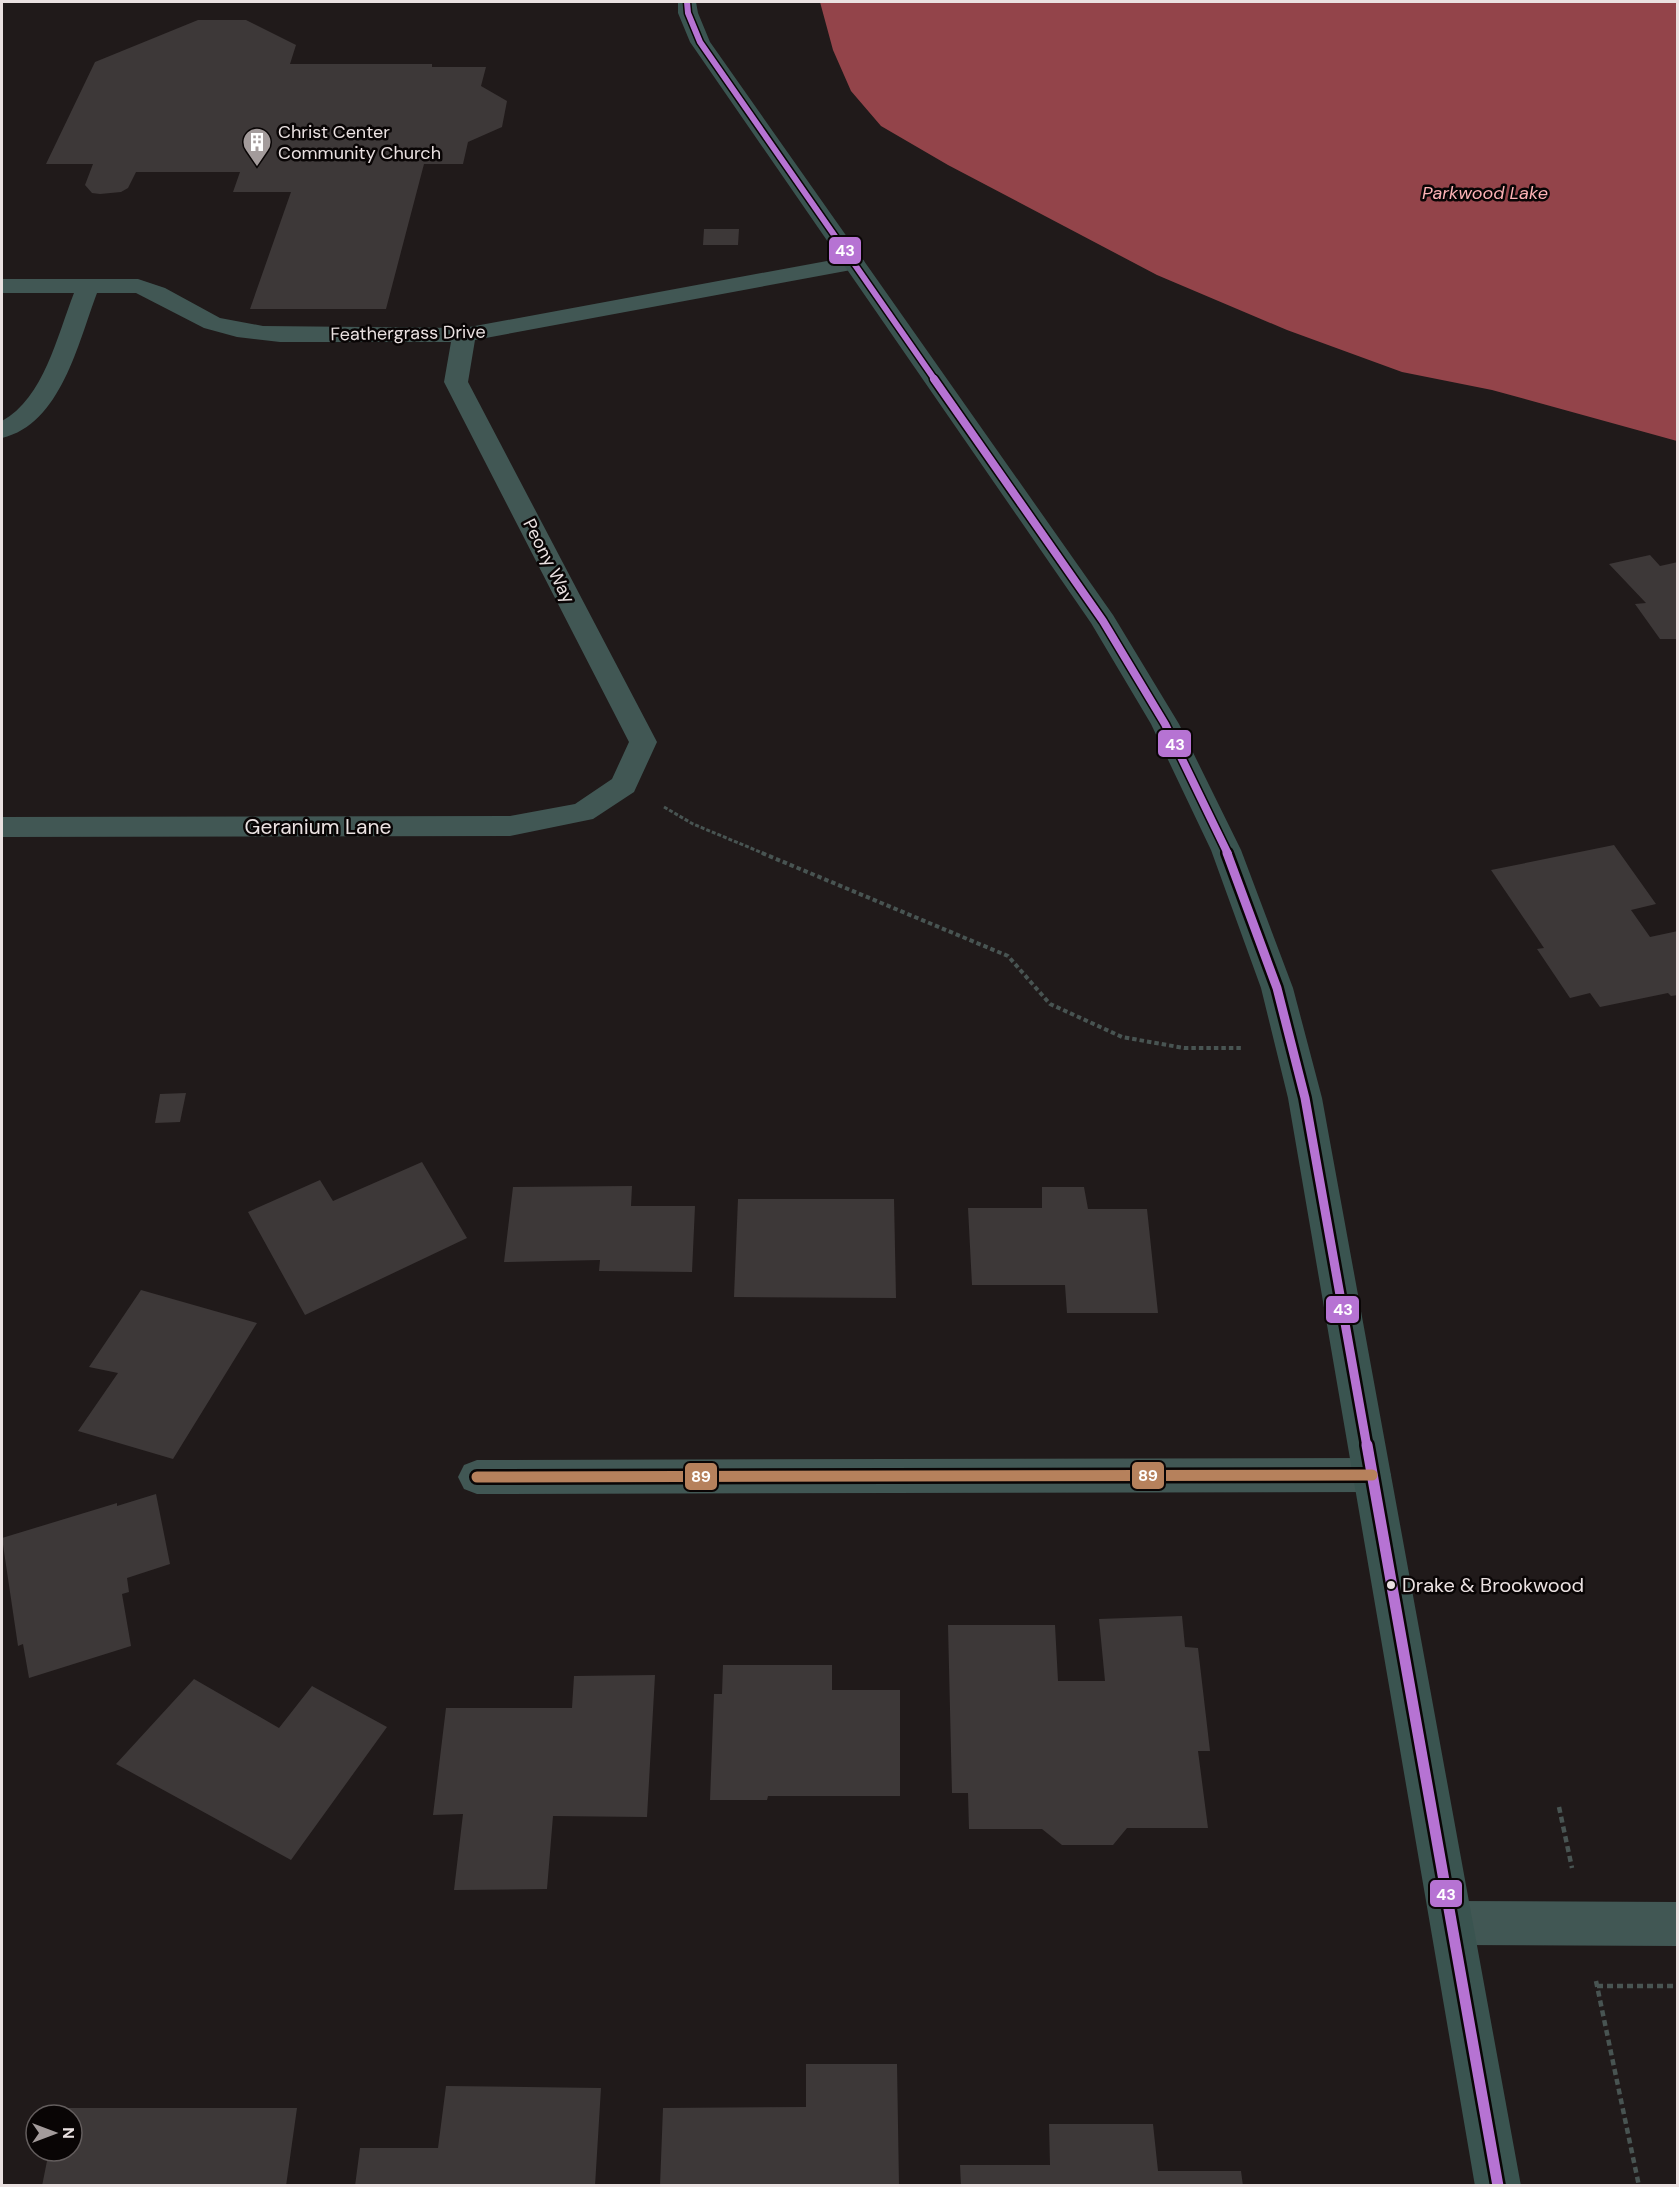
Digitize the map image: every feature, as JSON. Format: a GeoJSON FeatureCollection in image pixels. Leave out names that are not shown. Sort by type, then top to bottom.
{"type":"FeatureCollection","features":[{"type":"Feature","properties":{"kind":"main road"},"geometry":{"type":"LineString","coordinates":[[687,2],[688,14],[700,42],[1103,621],[1165,724],[1226,850],[1277,988],[1305,1098],[1498,2186]]}},
{"type":"Feature","properties":{"kind":"street","name":"Feathergrass Drive"},"geometry":{"type":"LineString","coordinates":[[2,286],[138,286],[154,291],[210,322],[250,332],[280,335],[464,335],[854,263]]}},
{"type":"Feature","properties":{"kind":"street"},"geometry":{"type":"LineString","coordinates":[[2,431],[22,420],[46,394],[88,286]]}},
{"type":"Feature","properties":{"kind":"street","name":"Peony Way"},"geometry":{"type":"LineString","coordinates":[[464,335],[456,382],[643,742],[624,785]]}},
{"type":"Feature","properties":{"kind":"street","name":"Geranium Lane"},"geometry":{"type":"LineString","coordinates":[[2,827],[510,826],[583,812],[624,785]]}},
{"type":"Feature","properties":{"kind":"street"},"geometry":{"type":"LineString","coordinates":[[477,1477],[1372,1475]]}},
{"type":"Feature","properties":{"kind":"street"},"geometry":{"type":"LineString","coordinates":[[1453,1923],[1677,1924]]}},
{"type":"Feature","properties":{"kind":"path"},"geometry":{"type":"LineString","coordinates":[[624,785],[693,824],[1008,956],[1050,1004],[1122,1037],[1184,1048],[1292,1047]]}},
{"type":"Feature","properties":{"kind":"path"},"geometry":{"type":"LineString","coordinates":[[1639,2186],[1598,1986],[1677,1986]]}},
{"type":"Feature","properties":{"kind":"water","name":"Parkwood Lake"},"geometry":{"type":"Polygon","coordinates":[[[820,2],[1677,2],[1677,441],[1492,390],[1402,372],[1287,330],[1157,275],[948,165],[881,126],[851,91],[833,50],[820,2]]]}},
{"type":"Feature","properties":{"kind":"building","name":"Christ Center Community Church"},"geometry":{"type":"Polygon","coordinates":[[[198,20],[246,20],[296,45],[290,64],[432,64],[432,67],[486,67],[481,86],[507,101],[502,127],[468,142],[463,164],[424,164],[386,309],[250,309],[291,192],[233,192],[240,172],[136,172],[128,188],[121,192],[100,194],[92,193],[85,185],[93,164],[46,164],[95,62],[198,20]]]}},
{"type":"Feature","properties":{"kind":"building"},"geometry":{"type":"Polygon","coordinates":[[[704,229],[739,229],[738,245],[703,245],[704,229]]]}},
{"type":"Feature","properties":{"kind":"building"},"geometry":{"type":"Polygon","coordinates":[[[1650,555],[1660,566],[1678,562],[1678,639],[1660,639],[1635,604],[1646,603],[1609,564],[1650,555]]]}},
{"type":"Feature","properties":{"kind":"building"},"geometry":{"type":"Polygon","coordinates":[[[1614,845],[1656,904],[1631,910],[1650,937],[1678,931],[1678,995],[1671,996],[1668,993],[1600,1007],[1590,993],[1570,998],[1537,949],[1544,948],[1491,870],[1614,845]]]}},
{"type":"Feature","properties":{"kind":"building"},"geometry":{"type":"Polygon","coordinates":[[[186,1093],[180,1122],[155,1123],[160,1094],[186,1093]]]}},
{"type":"Feature","properties":{"kind":"building"},"geometry":{"type":"Polygon","coordinates":[[[422,1162],[467,1238],[305,1315],[248,1212],[320,1180],[333,1201],[422,1162]]]}},
{"type":"Feature","properties":{"kind":"building"},"geometry":{"type":"Polygon","coordinates":[[[632,1186],[631,1206],[695,1206],[692,1272],[599,1271],[600,1260],[504,1262],[513,1187],[632,1186]]]}},
{"type":"Feature","properties":{"kind":"building"},"geometry":{"type":"Polygon","coordinates":[[[1042,1187],[1084,1187],[1088,1209],[1147,1209],[1158,1313],[1067,1313],[1065,1285],[972,1285],[968,1208],[1042,1208],[1042,1187]]]}},
{"type":"Feature","properties":{"kind":"building"},"geometry":{"type":"Polygon","coordinates":[[[738,1199],[894,1199],[896,1298],[734,1297],[738,1199]]]}},
{"type":"Feature","properties":{"kind":"building"},"geometry":{"type":"Polygon","coordinates":[[[141,1290],[257,1323],[173,1459],[78,1431],[118,1373],[89,1367],[141,1290]]]}},
{"type":"Feature","properties":{"kind":"building"},"geometry":{"type":"Polygon","coordinates":[[[156,1494],[170,1564],[127,1578],[129,1592],[122,1594],[131,1646],[29,1678],[23,1644],[18,1646],[2,1538],[117,1503],[117,1506],[156,1494]]]}},
{"type":"Feature","properties":{"kind":"building"},"geometry":{"type":"Polygon","coordinates":[[[1182,1616],[1185,1647],[1198,1648],[1210,1751],[1198,1751],[1208,1828],[1127,1828],[1113,1845],[1062,1845],[1042,1829],[969,1829],[968,1793],[952,1793],[948,1625],[1055,1625],[1058,1681],[1105,1681],[1099,1619],[1182,1616]]]}},
{"type":"Feature","properties":{"kind":"building"},"geometry":{"type":"Polygon","coordinates":[[[723,1665],[832,1665],[832,1690],[900,1690],[900,1796],[768,1796],[767,1800],[710,1800],[714,1694],[722,1694],[723,1665]]]}},
{"type":"Feature","properties":{"kind":"building"},"geometry":{"type":"Polygon","coordinates":[[[655,1675],[647,1817],[553,1816],[547,1889],[454,1890],[463,1814],[433,1815],[446,1708],[572,1708],[574,1676],[655,1675]]]}},
{"type":"Feature","properties":{"kind":"building"},"geometry":{"type":"Polygon","coordinates":[[[194,1679],[279,1728],[312,1686],[387,1727],[291,1860],[116,1764],[194,1679]]]}},
{"type":"Feature","properties":{"kind":"building"},"geometry":{"type":"Polygon","coordinates":[[[806,2064],[897,2064],[899,2186],[660,2186],[663,2108],[806,2107],[806,2064]]]}},
{"type":"Feature","properties":{"kind":"building"},"geometry":{"type":"Polygon","coordinates":[[[446,2086],[601,2088],[595,2186],[355,2186],[360,2148],[438,2148],[446,2086]]]}},
{"type":"Feature","properties":{"kind":"building"},"geometry":{"type":"Polygon","coordinates":[[[84,2108],[297,2108],[286,2186],[42,2186],[47,2163],[84,2163],[84,2108]]]}},
{"type":"Feature","properties":{"kind":"building"},"geometry":{"type":"Polygon","coordinates":[[[1049,2124],[1153,2124],[1158,2171],[1241,2171],[1243,2186],[961,2186],[960,2165],[1050,2165],[1049,2124]]]}},
{"type":"Feature","properties":{"kind":"transit line","name":"43"},"geometry":{"type":"LineString","coordinates":[[687,2],[688,13],[700,42],[1103,621],[1165,724],[1226,850],[1277,988],[1305,1098],[1498,2186]]}},
{"type":"Feature","properties":{"kind":"transit line","name":"89"},"geometry":{"type":"LineString","coordinates":[[477,1477],[1372,1475]]}},
{"type":"Feature","properties":{"kind":"place","name":"Christ Center Community Church"},"geometry":{"type":"Point","coordinates":[257,168]}},
{"type":"Feature","properties":{"kind":"place","name":"Drake & Brookwood"},"geometry":{"type":"Point","coordinates":[1391,1585]}}]}
